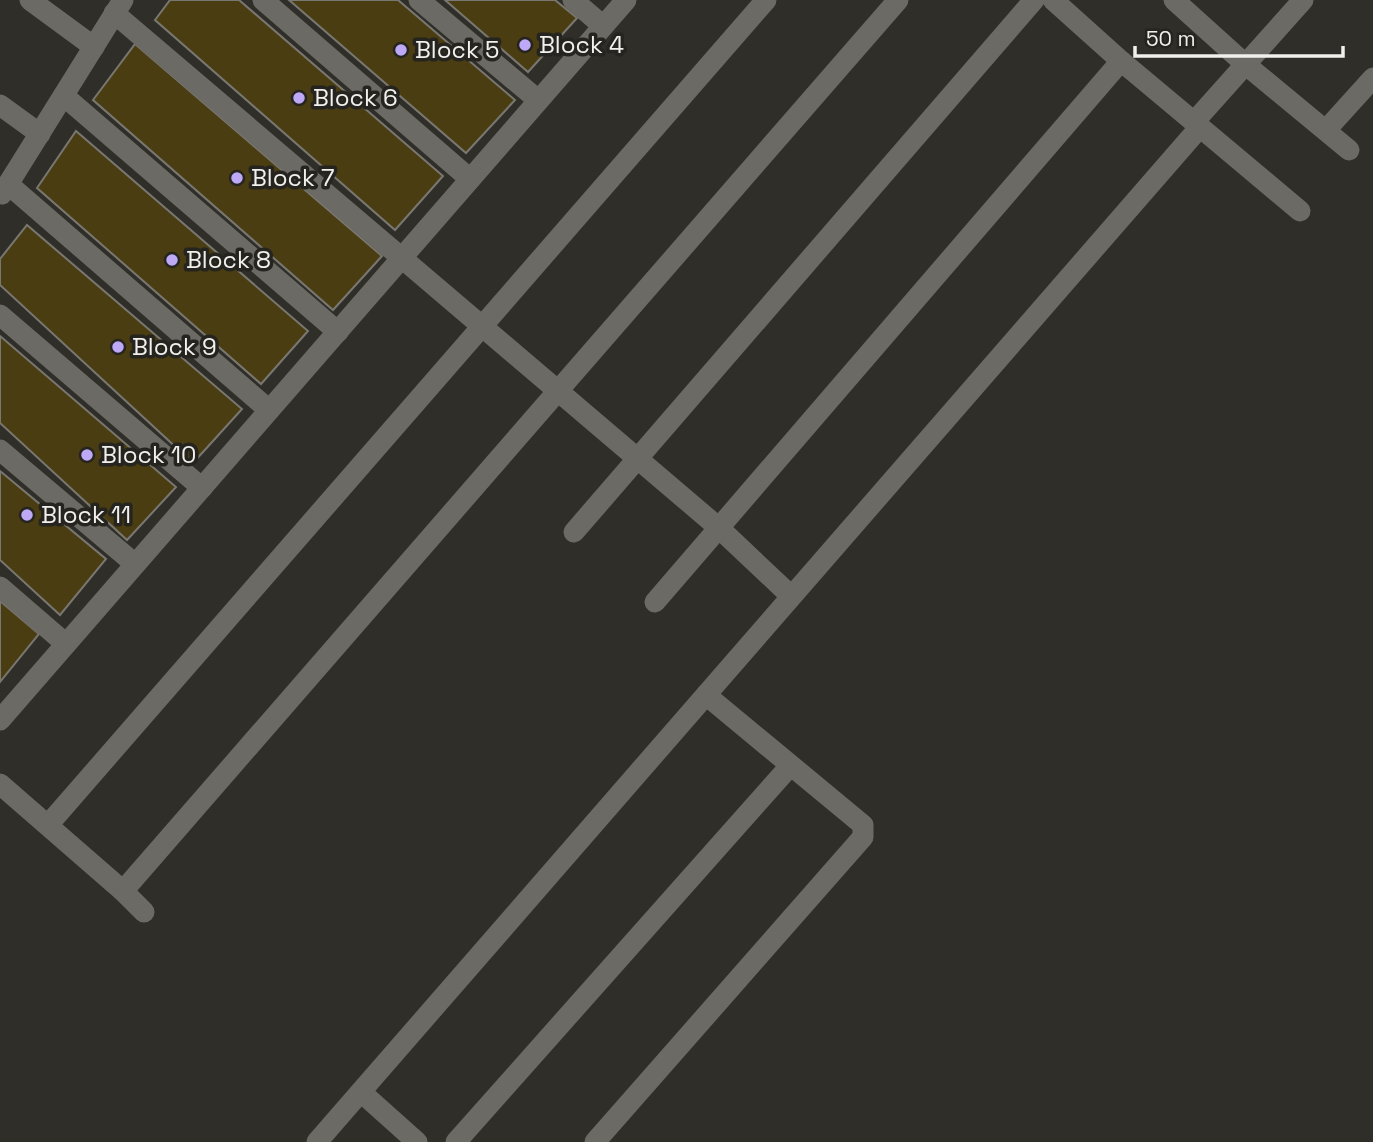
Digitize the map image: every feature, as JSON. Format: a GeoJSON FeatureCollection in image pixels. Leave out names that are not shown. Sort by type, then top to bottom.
{"type":"FeatureCollection","features":[{"type":"Feature","properties":{"kind":"street"},"geometry":{"type":"LineString","coordinates":[[30,0],[94,47]]}},
{"type":"Feature","properties":{"kind":"street"},"geometry":{"type":"LineString","coordinates":[[263,0],[470,179]]}},
{"type":"Feature","properties":{"kind":"street"},"geometry":{"type":"LineString","coordinates":[[419,0],[538,100]]}},
{"type":"Feature","properties":{"kind":"street"},"geometry":{"type":"LineString","coordinates":[[573,0],[603,26]]}},
{"type":"Feature","properties":{"kind":"street"},"geometry":{"type":"LineString","coordinates":[[0,720],[626,0]]}},
{"type":"Feature","properties":{"kind":"street"},"geometry":{"type":"LineString","coordinates":[[48,825],[766,0]]}},
{"type":"Feature","properties":{"kind":"street"},"geometry":{"type":"LineString","coordinates":[[123,891],[898,0]]}},
{"type":"Feature","properties":{"kind":"street"},"geometry":{"type":"LineString","coordinates":[[575,533],[1034,0]]}},
{"type":"Feature","properties":{"kind":"street"},"geometry":{"type":"LineString","coordinates":[[1053,0],[1121,61],[1300,211]]}},
{"type":"Feature","properties":{"kind":"street"},"geometry":{"type":"LineString","coordinates":[[1174,0],[1245,64],[1349,150]]}},
{"type":"Feature","properties":{"kind":"street"},"geometry":{"type":"LineString","coordinates":[[317,1142],[706,695],[1197,124],[1245,64],[1303,0]]}},
{"type":"Feature","properties":{"kind":"street"},"geometry":{"type":"LineString","coordinates":[[269,410],[4,191],[118,7],[401,258],[719,528],[791,596]]}},
{"type":"Feature","properties":{"kind":"street"},"geometry":{"type":"LineString","coordinates":[[655,602],[1121,61]]}},
{"type":"Feature","properties":{"kind":"street"},"geometry":{"type":"LineString","coordinates":[[1326,130],[1373,78]]}},
{"type":"Feature","properties":{"kind":"street"},"geometry":{"type":"LineString","coordinates":[[64,96],[338,331]]}},
{"type":"Feature","properties":{"kind":"street"},"geometry":{"type":"LineString","coordinates":[[0,105],[40,134]]}},
{"type":"Feature","properties":{"kind":"street"},"geometry":{"type":"LineString","coordinates":[[0,316],[202,488]]}},
{"type":"Feature","properties":{"kind":"street"},"geometry":{"type":"LineString","coordinates":[[0,450],[135,564]]}},
{"type":"Feature","properties":{"kind":"street"},"geometry":{"type":"LineString","coordinates":[[0,587],[66,644]]}},
{"type":"Feature","properties":{"kind":"street"},"geometry":{"type":"LineString","coordinates":[[595,1142],[863,837],[863,825],[706,695]]}},
{"type":"Feature","properties":{"kind":"street"},"geometry":{"type":"LineString","coordinates":[[456,1142],[790,766]]}},
{"type":"Feature","properties":{"kind":"street"},"geometry":{"type":"LineString","coordinates":[[0,784],[144,912]]}},
{"type":"Feature","properties":{"kind":"street"},"geometry":{"type":"LineString","coordinates":[[361,1092],[417,1142]]}},
{"type":"Feature","properties":{"kind":"building","name":"Block 6"},"geometry":{"type":"Polygon","coordinates":[[[170,0],[239,0],[443,176],[395,230],[155,20],[170,0]]]}},
{"type":"Feature","properties":{"kind":"building","name":"Block 5"},"geometry":{"type":"Polygon","coordinates":[[[289,0],[398,0],[515,100],[466,153],[289,0]]]}},
{"type":"Feature","properties":{"kind":"building","name":"Block 4"},"geometry":{"type":"Polygon","coordinates":[[[445,0],[555,0],[577,18],[528,72],[445,0]]]}},
{"type":"Feature","properties":{"kind":"building","name":"Block 7"},"geometry":{"type":"Polygon","coordinates":[[[135,44],[382,256],[333,310],[93,100],[135,44]]]}},
{"type":"Feature","properties":{"kind":"building","name":"Block 8"},"geometry":{"type":"Polygon","coordinates":[[[76,131],[308,331],[261,384],[37,188],[76,131]]]}},
{"type":"Feature","properties":{"kind":"building","name":"Block 9"},"geometry":{"type":"Polygon","coordinates":[[[27,225],[242,409],[193,463],[0,285],[0,259],[27,225]]]}},
{"type":"Feature","properties":{"kind":"building","name":"Block 10"},"geometry":{"type":"Polygon","coordinates":[[[0,336],[176,487],[127,540],[0,423],[0,336]]]}},
{"type":"Feature","properties":{"kind":"building","name":"Block 11"},"geometry":{"type":"Polygon","coordinates":[[[0,471],[106,559],[60,615],[0,560],[0,471]]]}},
{"type":"Feature","properties":{"kind":"building"},"geometry":{"type":"Polygon","coordinates":[[[0,601],[39,634],[0,682],[0,601]]]}},
{"type":"Feature","properties":{"kind":"place","name":"Block 4"},"geometry":{"type":"Point","coordinates":[525,45]}},
{"type":"Feature","properties":{"kind":"place","name":"Block 5"},"geometry":{"type":"Point","coordinates":[401,50]}},
{"type":"Feature","properties":{"kind":"place","name":"Block 6"},"geometry":{"type":"Point","coordinates":[299,98]}},
{"type":"Feature","properties":{"kind":"place","name":"Block 7"},"geometry":{"type":"Point","coordinates":[237,178]}},
{"type":"Feature","properties":{"kind":"place","name":"Block 8"},"geometry":{"type":"Point","coordinates":[172,260]}},
{"type":"Feature","properties":{"kind":"place","name":"Block 9"},"geometry":{"type":"Point","coordinates":[118,347]}},
{"type":"Feature","properties":{"kind":"place","name":"Block 10"},"geometry":{"type":"Point","coordinates":[87,455]}},
{"type":"Feature","properties":{"kind":"place","name":"Block 11"},"geometry":{"type":"Point","coordinates":[27,515]}}]}
